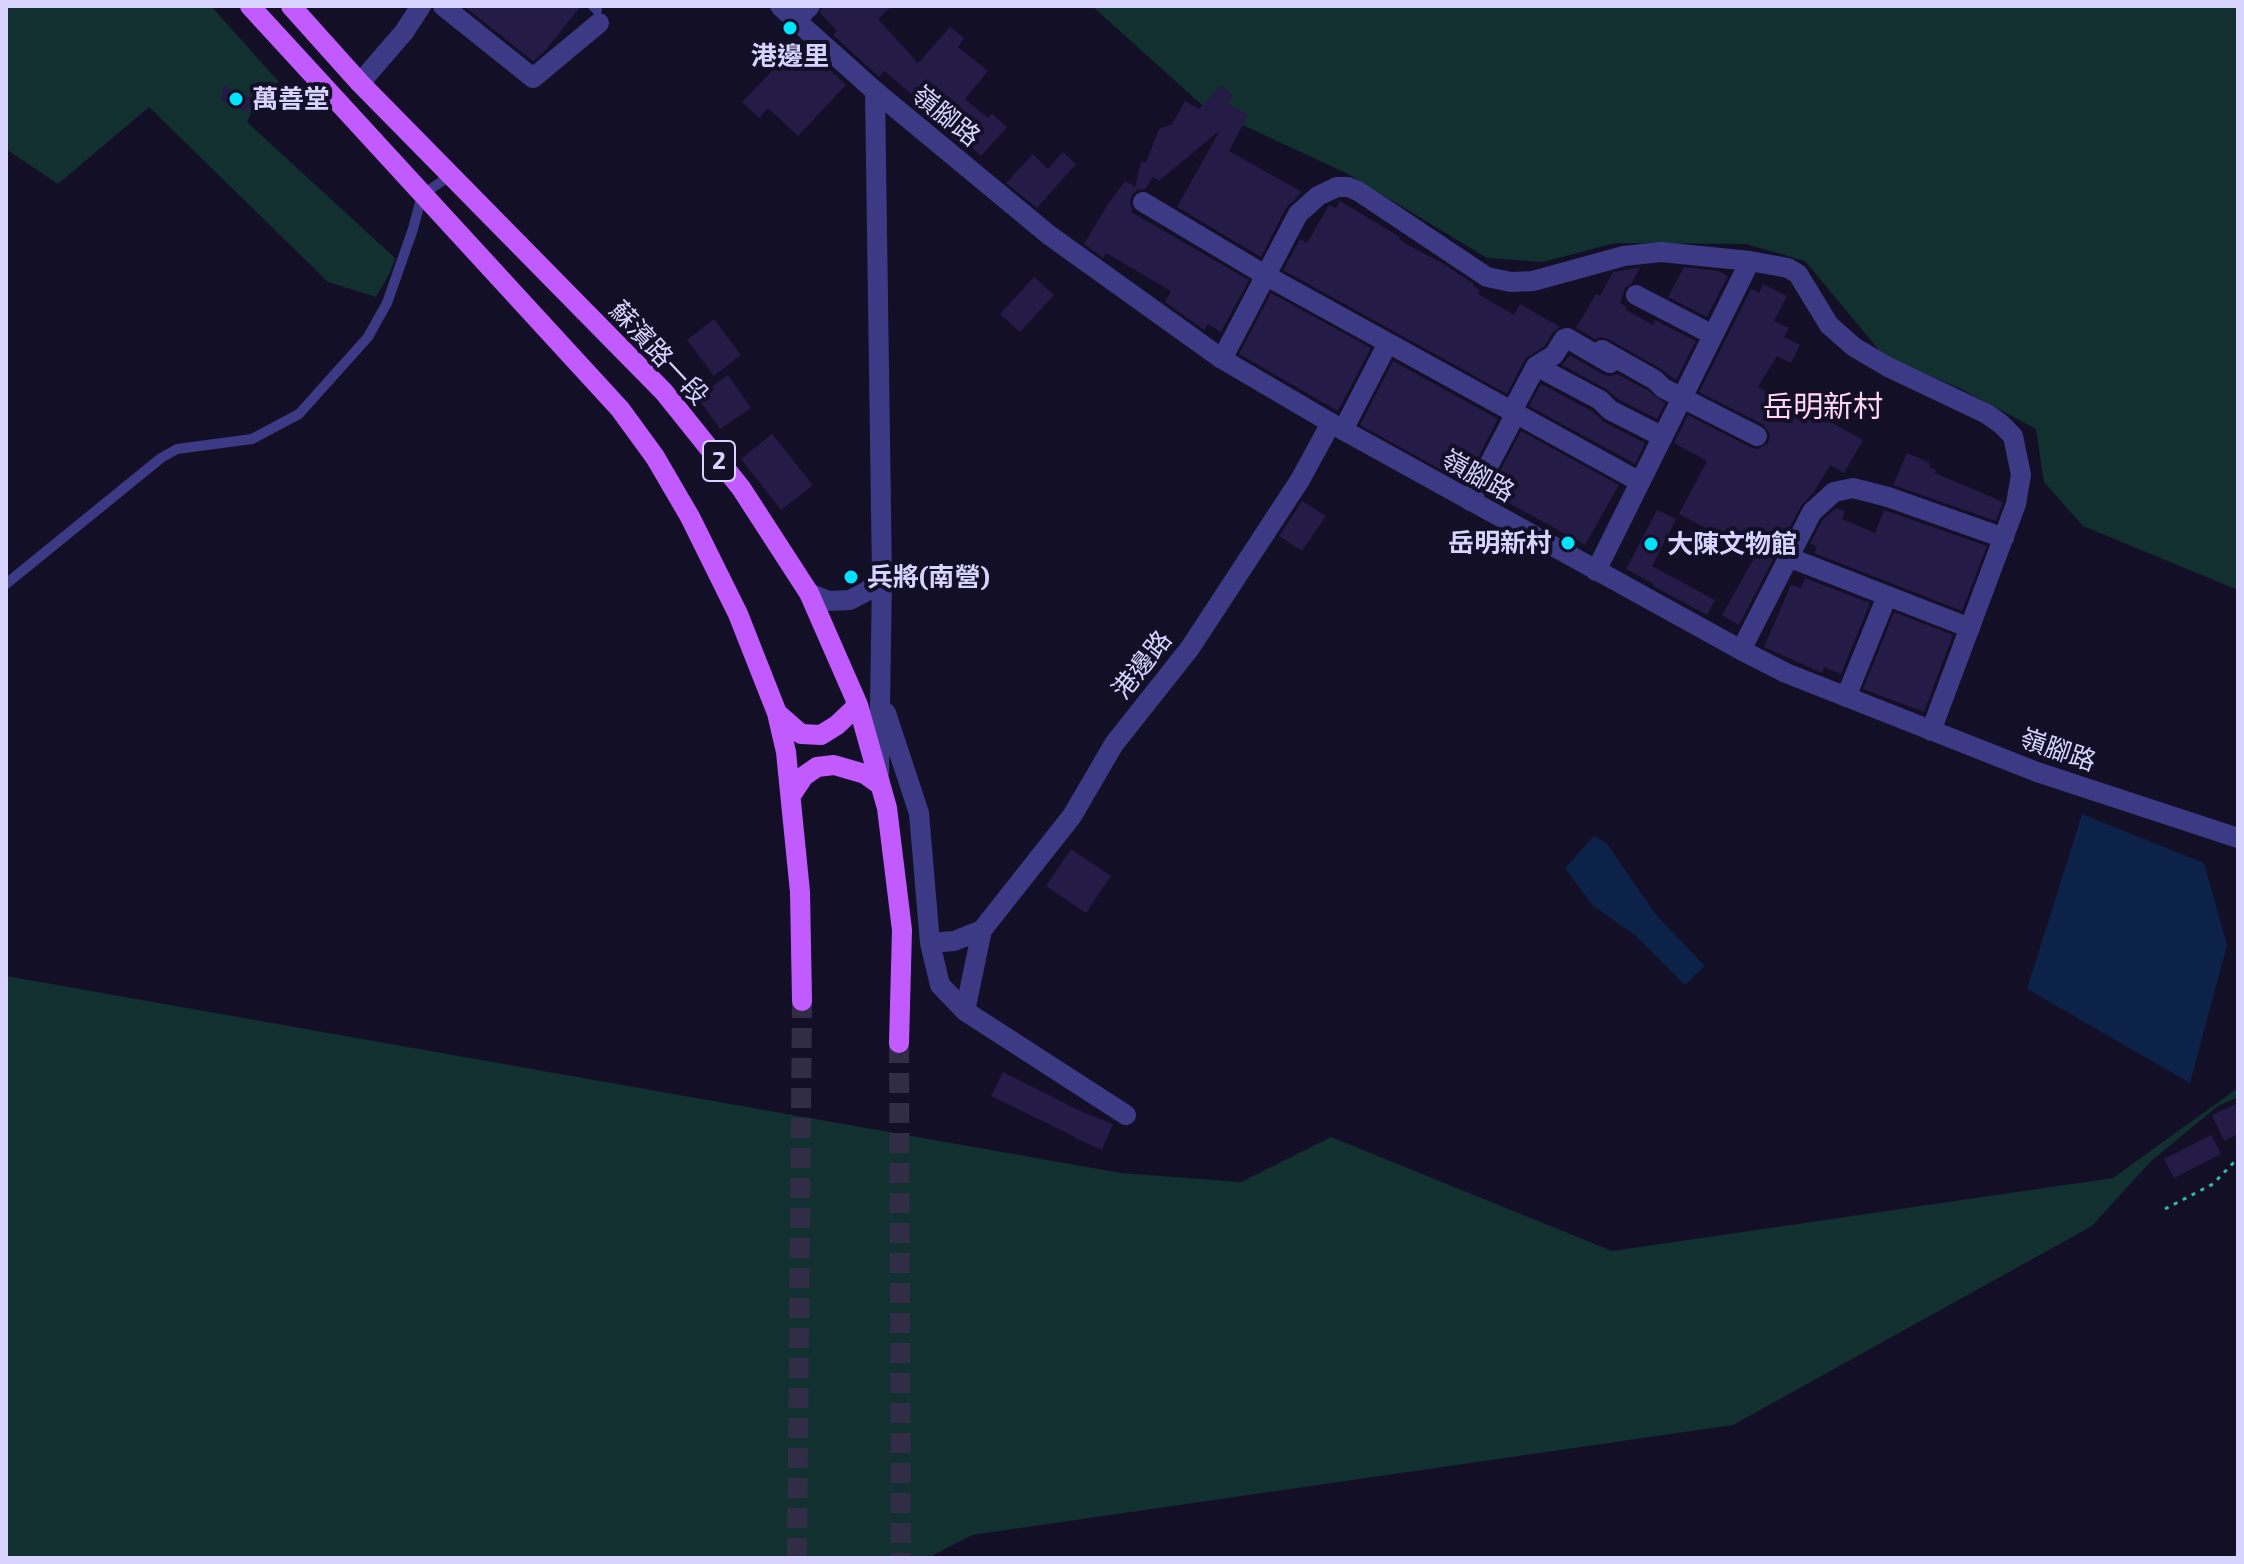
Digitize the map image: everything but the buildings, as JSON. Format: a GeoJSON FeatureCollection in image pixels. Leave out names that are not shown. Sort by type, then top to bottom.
{"type":"FeatureCollection","features":[{"type":"Feature","properties":{"kind":"main road","name":"2"},"geometry":{"type":"LineString","coordinates":[[250,6],[620,409],[655,457],[690,517],[738,614],[777,713],[792,794],[800,892],[802,1001]]}},
{"type":"Feature","properties":{"kind":"main road","name":"蘇濱路一段"},"geometry":{"type":"LineString","coordinates":[[291,6],[360,83],[664,392],[741,488],[809,593],[858,705],[887,808],[902,930],[899,1043]]}},
{"type":"Feature","properties":{"kind":"main road"},"geometry":{"type":"LineString","coordinates":[[777,713],[801,734],[821,735],[858,705]]}},
{"type":"Feature","properties":{"kind":"main road"},"geometry":{"type":"LineString","coordinates":[[792,794],[804,776],[817,767],[834,765],[865,774],[879,784]]}},
{"type":"Feature","properties":{"kind":"street"},"geometry":{"type":"LineString","coordinates":[[360,83],[404,32],[421,6]]}},
{"type":"Feature","properties":{"kind":"street"},"geometry":{"type":"LineString","coordinates":[[443,6],[533,78],[596,13]]}},
{"type":"Feature","properties":{"kind":"street","name":"嶺腳路"},"geometry":{"type":"LineString","coordinates":[[795,11],[875,91],[1049,235],[1222,359],[1337,427],[1786,673],[2037,772],[2238,838]]}},
{"type":"Feature","properties":{"kind":"street"},"geometry":{"type":"LineString","coordinates":[[875,91],[882,578],[879,784]]}},
{"type":"Feature","properties":{"kind":"street"},"geometry":{"type":"LineString","coordinates":[[1222,359],[1298,214],[1318,196],[1337,187],[1358,191],[1487,277],[1511,282],[1533,281],[1641,254],[1673,253],[1778,265],[1798,274],[1829,325],[1854,347],[1888,367],[1987,414],[2013,436],[2021,475],[2016,504],[1931,731]]}},
{"type":"Feature","properties":{"kind":"street"},"geometry":{"type":"LineString","coordinates":[[1143,202],[1265,275],[1640,482]]}},
{"type":"Feature","properties":{"kind":"street"},"geometry":{"type":"LineString","coordinates":[[1596,571],[1750,261]]}},
{"type":"Feature","properties":{"kind":"street"},"geometry":{"type":"LineString","coordinates":[[1636,295],[1713,335]]}},
{"type":"Feature","properties":{"kind":"street"},"geometry":{"type":"LineString","coordinates":[[1470,501],[1536,366],[1554,355],[1564,339],[1628,373]]}},
{"type":"Feature","properties":{"kind":"street","name":"港邊路"},"geometry":{"type":"LineString","coordinates":[[982,930],[1072,816],[1114,744],[1196,639],[1337,427],[1388,343]]}},
{"type":"Feature","properties":{"kind":"street"},"geometry":{"type":"LineString","coordinates":[[1602,350],[1655,380],[1663,388],[1757,436]]}},
{"type":"Feature","properties":{"kind":"street"},"geometry":{"type":"LineString","coordinates":[[1536,366],[1663,437]]}},
{"type":"Feature","properties":{"kind":"street"},"geometry":{"type":"LineString","coordinates":[[1741,650],[1812,512],[1834,492],[1847,488],[1888,497],[2004,538]]}},
{"type":"Feature","properties":{"kind":"street"},"geometry":{"type":"LineString","coordinates":[[1788,557],[1970,628]]}},
{"type":"Feature","properties":{"kind":"street"},"geometry":{"type":"LineString","coordinates":[[809,593],[828,601],[850,600],[882,578]]}},
{"type":"Feature","properties":{"kind":"street"},"geometry":{"type":"LineString","coordinates":[[1846,697],[1887,596]]}},
{"type":"Feature","properties":{"kind":"street"},"geometry":{"type":"LineString","coordinates":[[881,698],[919,813],[930,943],[940,985],[965,1011],[1126,1115]]}},
{"type":"Feature","properties":{"kind":"street"},"geometry":{"type":"LineString","coordinates":[[930,943],[954,941],[982,930]]}},
{"type":"Feature","properties":{"kind":"street"},"geometry":{"type":"LineString","coordinates":[[965,1011],[982,930]]}},
{"type":"Feature","properties":{"kind":"lane"},"geometry":{"type":"LineString","coordinates":[[6,584],[161,458],[177,449],[252,439],[299,414],[368,337],[387,303],[422,195],[451,175]]}},
{"type":"Feature","properties":{"kind":"path"},"geometry":{"type":"LineString","coordinates":[[2165,1209],[2213,1184],[2238,1158]]}},
{"type":"Feature","properties":{"kind":"green space"},"geometry":{"type":"Polygon","coordinates":[[[6,6],[211,6],[279,82],[259,96],[247,122],[395,258],[376,297],[328,282],[149,107],[58,184],[6,149],[6,6]]]}},
{"type":"Feature","properties":{"kind":"green space"},"geometry":{"type":"Polygon","coordinates":[[[1092,6],[2238,6],[2238,590],[2083,526],[2044,482],[2036,429],[1961,389],[1884,356],[1805,261],[1746,244],[1615,243],[1543,262],[1487,258],[1348,174],[1204,107],[1092,6]]]}},
{"type":"Feature","properties":{"kind":"green space"},"geometry":{"type":"Polygon","coordinates":[[[6,976],[1121,1173],[1241,1182],[1331,1137],[1612,1251],[2113,1178],[2238,1088],[2238,1097],[2218,1106],[2151,1161],[2092,1226],[1733,1425],[972,1535],[928,1558],[6,1558],[6,976]]]}},
{"type":"Feature","properties":{"kind":"water"},"geometry":{"type":"Polygon","coordinates":[[[2082,814],[2204,863],[2227,945],[2190,1083],[2027,989],[2082,814]]]}},
{"type":"Feature","properties":{"kind":"water"},"geometry":{"type":"Polygon","coordinates":[[[1594,836],[1607,844],[1657,916],[1705,966],[1685,985],[1636,936],[1592,905],[1565,868],[1594,836]]]}},
{"type":"Feature","properties":{"kind":"tunnel"},"geometry":{"type":"LineString","coordinates":[[797,1558],[802,1001]]}},
{"type":"Feature","properties":{"kind":"tunnel"},"geometry":{"type":"LineString","coordinates":[[899,1043],[901,1558]]}},
{"type":"Feature","properties":{"kind":"place","name":"港邊里"},"geometry":{"type":"Point","coordinates":[790,28]}},
{"type":"Feature","properties":{"kind":"place","name":"萬善堂"},"geometry":{"type":"Point","coordinates":[236,99]}},
{"type":"Feature","properties":{"kind":"place","name":"岳明新村"},"geometry":{"type":"Point","coordinates":[1568,543]}},
{"type":"Feature","properties":{"kind":"place","name":"大陳文物館"},"geometry":{"type":"Point","coordinates":[1651,544]}},
{"type":"Feature","properties":{"kind":"place","name":"兵將(南營)"},"geometry":{"type":"Point","coordinates":[851,577]}},
{"type":"Feature","properties":{"kind":"district","name":"岳明新村"},"geometry":{"type":"Point","coordinates":[1823,407]}}]}
